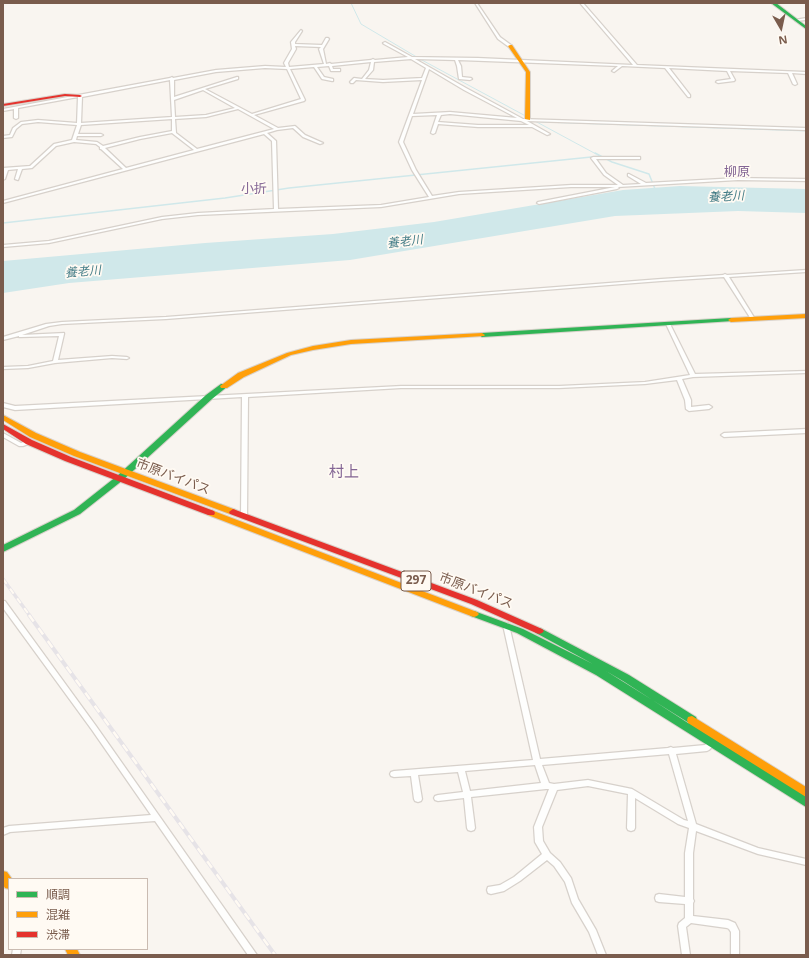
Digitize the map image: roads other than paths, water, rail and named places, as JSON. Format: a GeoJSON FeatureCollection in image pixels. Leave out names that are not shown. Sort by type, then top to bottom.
{"type":"FeatureCollection","features":[{"type":"Feature","properties":{"kind":"main road"},"geometry":{"type":"LineString","coordinates":[[773,3],[806,28]]}},
{"type":"Feature","properties":{"kind":"main road"},"geometry":{"type":"LineString","coordinates":[[510,46],[528,75],[525,119]]}},
{"type":"Feature","properties":{"kind":"main road"},"geometry":{"type":"LineString","coordinates":[[3,105],[21,105],[65,95],[80,96]]}},
{"type":"Feature","properties":{"kind":"main road"},"geometry":{"type":"LineString","coordinates":[[3,549],[62,521],[89,504],[120,478],[209,397],[241,375],[269,361],[289,354],[332,344],[806,316]]}},
{"type":"Feature","properties":{"kind":"main road","name":"市原バイパス"},"geometry":{"type":"LineString","coordinates":[[3,416],[20,428],[49,442],[474,602],[541,632],[626,678],[806,793]]}},
{"type":"Feature","properties":{"kind":"main road","name":"市原バイパス"},"geometry":{"type":"LineString","coordinates":[[3,426],[29,442],[120,478],[506,624],[599,672],[806,802]]}},
{"type":"Feature","properties":{"kind":"street"},"geometry":{"type":"LineString","coordinates":[[476,3],[499,38],[510,46]]}},
{"type":"Feature","properties":{"kind":"street"},"geometry":{"type":"LineString","coordinates":[[581,3],[636,66]]}},
{"type":"Feature","properties":{"kind":"street"},"geometry":{"type":"LineString","coordinates":[[796,20],[806,19]]}},
{"type":"Feature","properties":{"kind":"street"},"geometry":{"type":"LineString","coordinates":[[252,115],[302,101],[286,64],[294,49],[293,42],[301,31]]}},
{"type":"Feature","properties":{"kind":"street"},"geometry":{"type":"LineString","coordinates":[[326,64],[321,46],[327,39]]}},
{"type":"Feature","properties":{"kind":"street"},"geometry":{"type":"LineString","coordinates":[[385,43],[465,89],[525,119],[548,134]]}},
{"type":"Feature","properties":{"kind":"street"},"geometry":{"type":"LineString","coordinates":[[293,45],[321,46]]}},
{"type":"Feature","properties":{"kind":"street"},"geometry":{"type":"LineString","coordinates":[[456,58],[459,66],[460,78],[470,79]]}},
{"type":"Feature","properties":{"kind":"street"},"geometry":{"type":"LineString","coordinates":[[74,140],[78,125],[80,96],[211,71],[287,68],[326,64],[357,64],[373,60],[456,58],[806,73]]}},
{"type":"Feature","properties":{"kind":"street"},"geometry":{"type":"LineString","coordinates":[[363,79],[370,70],[373,60]]}},
{"type":"Feature","properties":{"kind":"street"},"geometry":{"type":"LineString","coordinates":[[380,60],[385,65]]}},
{"type":"Feature","properties":{"kind":"street"},"geometry":{"type":"LineString","coordinates":[[330,64],[332,70],[339,70]]}},
{"type":"Feature","properties":{"kind":"street"},"geometry":{"type":"LineString","coordinates":[[614,71],[621,65]]}},
{"type":"Feature","properties":{"kind":"street"},"geometry":{"type":"LineString","coordinates":[[315,66],[323,78],[332,80]]}},
{"type":"Feature","properties":{"kind":"street"},"geometry":{"type":"LineString","coordinates":[[428,67],[401,142],[414,170],[431,197]]}},
{"type":"Feature","properties":{"kind":"street"},"geometry":{"type":"LineString","coordinates":[[666,67],[689,96]]}},
{"type":"Feature","properties":{"kind":"street"},"geometry":{"type":"LineString","coordinates":[[208,68],[211,71]]}},
{"type":"Feature","properties":{"kind":"street"},"geometry":{"type":"LineString","coordinates":[[229,70],[233,74]]}},
{"type":"Feature","properties":{"kind":"street"},"geometry":{"type":"LineString","coordinates":[[718,82],[733,80],[728,70]]}},
{"type":"Feature","properties":{"kind":"street"},"geometry":{"type":"LineString","coordinates":[[790,72],[795,84]]}},
{"type":"Feature","properties":{"kind":"street"},"geometry":{"type":"LineString","coordinates":[[172,78],[174,132]]}},
{"type":"Feature","properties":{"kind":"street"},"geometry":{"type":"LineString","coordinates":[[173,99],[237,78]]}},
{"type":"Feature","properties":{"kind":"street"},"geometry":{"type":"LineString","coordinates":[[352,82],[355,79],[383,81],[424,79]]}},
{"type":"Feature","properties":{"kind":"street"},"geometry":{"type":"LineString","coordinates":[[204,90],[277,129]]}},
{"type":"Feature","properties":{"kind":"street"},"geometry":{"type":"LineString","coordinates":[[3,110],[21,105]]}},
{"type":"Feature","properties":{"kind":"street"},"geometry":{"type":"LineString","coordinates":[[16,118],[21,105]]}},
{"type":"Feature","properties":{"kind":"street"},"geometry":{"type":"LineString","coordinates":[[78,125],[210,115],[238,108]]}},
{"type":"Feature","properties":{"kind":"street"},"geometry":{"type":"LineString","coordinates":[[434,133],[436,123],[444,109]]}},
{"type":"Feature","properties":{"kind":"street"},"geometry":{"type":"LineString","coordinates":[[411,115],[441,114],[525,119],[806,129]]}},
{"type":"Feature","properties":{"kind":"street"},"geometry":{"type":"LineString","coordinates":[[3,137],[11,136],[14,129],[21,123],[38,121],[100,126]]}},
{"type":"Feature","properties":{"kind":"street"},"geometry":{"type":"LineString","coordinates":[[436,123],[478,126],[535,126]]}},
{"type":"Feature","properties":{"kind":"street"},"geometry":{"type":"LineString","coordinates":[[510,126],[515,129]]}},
{"type":"Feature","properties":{"kind":"street"},"geometry":{"type":"LineString","coordinates":[[522,130],[535,126]]}},
{"type":"Feature","properties":{"kind":"street"},"geometry":{"type":"LineString","coordinates":[[3,202],[277,129],[294,128],[304,136],[321,143]]}},
{"type":"Feature","properties":{"kind":"street"},"geometry":{"type":"LineString","coordinates":[[101,148],[140,138],[174,132],[196,150]]}},
{"type":"Feature","properties":{"kind":"street"},"geometry":{"type":"LineString","coordinates":[[264,132],[274,141],[276,210]]}},
{"type":"Feature","properties":{"kind":"street"},"geometry":{"type":"LineString","coordinates":[[76,135],[101,135]]}},
{"type":"Feature","properties":{"kind":"street"},"geometry":{"type":"LineString","coordinates":[[3,179],[4,169],[32,166],[55,145],[74,140],[95,142],[125,169]]}},
{"type":"Feature","properties":{"kind":"street"},"geometry":{"type":"LineString","coordinates":[[622,186],[605,174],[593,158],[639,158]]}},
{"type":"Feature","properties":{"kind":"street"},"geometry":{"type":"LineString","coordinates":[[17,179],[20,168]]}},
{"type":"Feature","properties":{"kind":"street"},"geometry":{"type":"LineString","coordinates":[[629,175],[644,184]]}},
{"type":"Feature","properties":{"kind":"street"},"geometry":{"type":"LineString","coordinates":[[3,246],[49,242],[179,216],[381,206],[431,197],[564,186],[622,186],[738,179],[806,180]]}},
{"type":"Feature","properties":{"kind":"street"},"geometry":{"type":"LineString","coordinates":[[540,203],[623,187],[622,186]]}},
{"type":"Feature","properties":{"kind":"street"},"geometry":{"type":"LineString","coordinates":[[3,339],[62,322],[166,318],[725,275],[806,271]]}},
{"type":"Feature","properties":{"kind":"street"},"geometry":{"type":"LineString","coordinates":[[725,275],[753,319]]}},
{"type":"Feature","properties":{"kind":"street"},"geometry":{"type":"LineString","coordinates":[[668,324],[693,376]]}},
{"type":"Feature","properties":{"kind":"street"},"geometry":{"type":"LineString","coordinates":[[10,337],[62,334],[55,362]]}},
{"type":"Feature","properties":{"kind":"street"},"geometry":{"type":"LineString","coordinates":[[3,368],[28,367],[55,362],[127,358]]}},
{"type":"Feature","properties":{"kind":"street"},"geometry":{"type":"LineString","coordinates":[[3,405],[15,408],[401,387],[559,388],[645,383],[693,376],[806,372]]}},
{"type":"Feature","properties":{"kind":"street"},"geometry":{"type":"LineString","coordinates":[[679,378],[688,400],[689,409],[709,407]]}},
{"type":"Feature","properties":{"kind":"street"},"geometry":{"type":"LineString","coordinates":[[244,516],[245,396]]}},
{"type":"Feature","properties":{"kind":"street"},"geometry":{"type":"LineString","coordinates":[[724,435],[806,431]]}},
{"type":"Feature","properties":{"kind":"street"},"geometry":{"type":"LineString","coordinates":[[3,435],[21,445],[29,442]]}},
{"type":"Feature","properties":{"kind":"street"},"geometry":{"type":"LineString","coordinates":[[3,603],[94,728],[155,818],[253,955]]}},
{"type":"Feature","properties":{"kind":"street"},"geometry":{"type":"LineString","coordinates":[[506,624],[538,762],[550,786],[538,827],[537,836],[547,855],[557,864],[568,880],[575,900],[592,930],[602,955]]}},
{"type":"Feature","properties":{"kind":"street"},"geometry":{"type":"LineString","coordinates":[[394,774],[707,748],[712,743]]}},
{"type":"Feature","properties":{"kind":"street"},"geometry":{"type":"LineString","coordinates":[[671,750],[693,826],[690,853],[689,919],[682,926],[686,955]]}},
{"type":"Feature","properties":{"kind":"street"},"geometry":{"type":"LineString","coordinates":[[461,768],[467,795],[471,828]]}},
{"type":"Feature","properties":{"kind":"street"},"geometry":{"type":"LineString","coordinates":[[414,772],[418,799]]}},
{"type":"Feature","properties":{"kind":"street"},"geometry":{"type":"LineString","coordinates":[[438,798],[588,783],[632,792],[681,822],[758,851],[802,863],[806,862]]}},
{"type":"Feature","properties":{"kind":"street"},"geometry":{"type":"LineString","coordinates":[[631,828],[632,792]]}},
{"type":"Feature","properties":{"kind":"street"},"geometry":{"type":"LineString","coordinates":[[3,832],[9,828],[155,818]]}},
{"type":"Feature","properties":{"kind":"street"},"geometry":{"type":"LineString","coordinates":[[491,890],[501,888],[517,879],[547,855]]}},
{"type":"Feature","properties":{"kind":"street"},"geometry":{"type":"LineString","coordinates":[[659,898],[690,901]]}},
{"type":"Feature","properties":{"kind":"street"},"geometry":{"type":"LineString","coordinates":[[689,919],[728,924],[732,926],[735,931],[735,955]]}},
{"type":"Feature","properties":{"kind":"water","name":"養老川"},"geometry":{"type":"Polygon","coordinates":[[[680,186],[806,189],[806,213],[738,211],[615,216],[350,260],[69,283],[3,293],[3,261],[205,243],[333,234],[434,222],[623,190],[680,186]]]}},
{"type":"Feature","properties":{"kind":"waterway"},"geometry":{"type":"LineString","coordinates":[[351,3],[361,24],[420,59],[596,154]]}},
{"type":"Feature","properties":{"kind":"waterway"},"geometry":{"type":"LineString","coordinates":[[541,122],[806,131]]}},
{"type":"Feature","properties":{"kind":"waterway"},"geometry":{"type":"LineString","coordinates":[[595,153],[601,156]]}},
{"type":"Feature","properties":{"kind":"waterway"},"geometry":{"type":"LineString","coordinates":[[3,223],[225,198],[289,188],[601,156]]}},
{"type":"Feature","properties":{"kind":"waterway"},"geometry":{"type":"LineString","coordinates":[[601,156],[612,162],[649,174],[655,189]]}},
{"type":"Feature","properties":{"kind":"railway"},"geometry":{"type":"LineString","coordinates":[[3,579],[30,616]]}},
{"type":"Feature","properties":{"kind":"railway"},"geometry":{"type":"LineString","coordinates":[[29,615],[275,955]]}},
{"type":"Feature","properties":{"kind":"district","name":"柳原"},"geometry":{"type":"Point","coordinates":[737,172]}},
{"type":"Feature","properties":{"kind":"district","name":"小折"},"geometry":{"type":"Point","coordinates":[254,189]}},
{"type":"Feature","properties":{"kind":"district","name":"村上"},"geometry":{"type":"Point","coordinates":[344,473]}}]}
